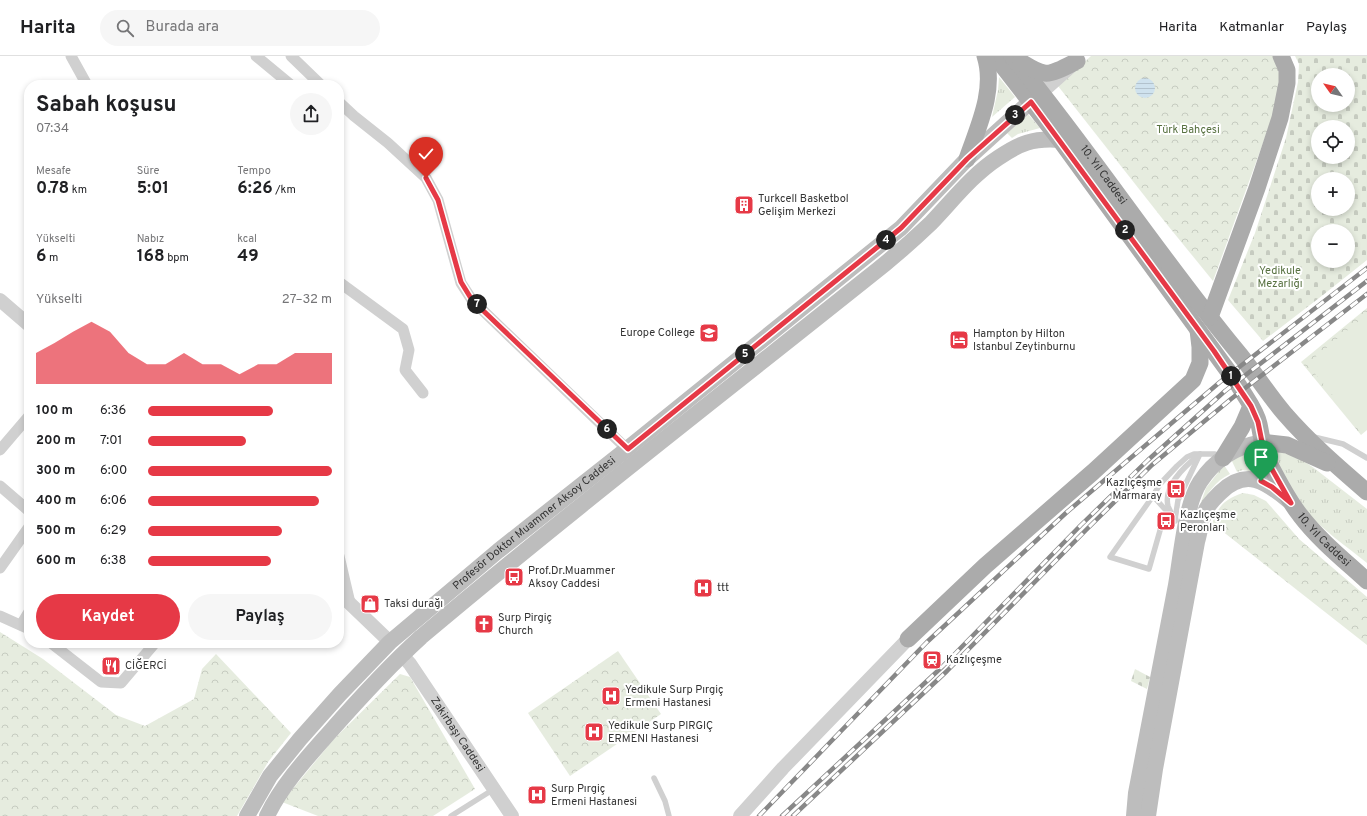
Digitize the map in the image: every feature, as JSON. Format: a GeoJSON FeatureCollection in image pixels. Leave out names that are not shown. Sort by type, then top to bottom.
{"type":"FeatureCollection","features":[{"type":"Feature","properties":{"kind":"main road"},"geometry":{"type":"LineString","coordinates":[[967,159],[985,106],[989,71],[985,56]]}},
{"type":"Feature","properties":{"kind":"main road","name":"10. Yıl Caddesi"},"geometry":{"type":"LineString","coordinates":[[995,56],[1036,97],[1210,317],[1279,407],[1303,434],[1338,468],[1367,492]]}},
{"type":"Feature","properties":{"kind":"main road"},"geometry":{"type":"LineString","coordinates":[[1210,317],[1252,204],[1280,118],[1288,83],[1287,70],[1281,56]]}},
{"type":"Feature","properties":{"kind":"main road"},"geometry":{"type":"LineString","coordinates":[[1013,57],[1045,74],[1052,73],[1080,59]]}},
{"type":"Feature","properties":{"kind":"main road","name":"10. Yıl Caddesi"},"geometry":{"type":"LineString","coordinates":[[1013,57],[1060,140],[1214,351],[1251,406],[1258,422],[1269,464],[1291,503],[1300,516],[1329,547],[1367,581]]}},
{"type":"Feature","properties":{"kind":"main road","name":"Profesör Doktor Muammer Aksoy Caddesi"},"geometry":{"type":"LineString","coordinates":[[247,816],[270,776],[300,739],[340,694],[390,642],[498,550],[628,449],[901,228],[967,159],[1036,97]]}},
{"type":"Feature","properties":{"kind":"main road","name":"Profesör Doktor Muammer Aksoy Caddesi"},"geometry":{"type":"LineString","coordinates":[[266,816],[288,781],[304,761],[402,654],[462,603],[648,452],[880,268],[921,233],[970,180],[985,167],[1011,150],[1032,140],[1060,140]]}},
{"type":"Feature","properties":{"kind":"main road"},"geometry":{"type":"LineString","coordinates":[[908,639],[985,566],[1093,472],[1193,380],[1200,363],[1198,330]]}},
{"type":"Feature","properties":{"kind":"main road"},"geometry":{"type":"LineString","coordinates":[[1223,458],[1242,427],[1251,406]]}},
{"type":"Feature","properties":{"kind":"main road"},"geometry":{"type":"LineString","coordinates":[[1134,816],[1136,793],[1177,583],[1180,526],[1191,506],[1199,483],[1209,470],[1235,450],[1262,442],[1287,445],[1338,468]]}},
{"type":"Feature","properties":{"kind":"main road"},"geometry":{"type":"LineString","coordinates":[[1148,816],[1155,769],[1197,542],[1205,512],[1229,484],[1238,480],[1261,481],[1272,487],[1291,503]]}},
{"type":"Feature","properties":{"kind":"main road"},"geometry":{"type":"LineString","coordinates":[[390,642],[402,654]]}},
{"type":"Feature","properties":{"kind":"street"},"geometry":{"type":"LineString","coordinates":[[71,56],[84,80]]}},
{"type":"Feature","properties":{"kind":"street"},"geometry":{"type":"LineString","coordinates":[[256,56],[285,80]]}},
{"type":"Feature","properties":{"kind":"street"},"geometry":{"type":"LineString","coordinates":[[291,56],[316,80]]}},
{"type":"Feature","properties":{"kind":"street"},"geometry":{"type":"LineString","coordinates":[[1036,97],[1080,59]]}},
{"type":"Feature","properties":{"kind":"street"},"geometry":{"type":"LineString","coordinates":[[344,107],[388,143],[426,178],[438,200],[461,282],[472,300],[628,449]]}},
{"type":"Feature","properties":{"kind":"street"},"geometry":{"type":"LineString","coordinates":[[344,286],[403,329],[409,350],[405,370],[424,393]]}},
{"type":"Feature","properties":{"kind":"street"},"geometry":{"type":"LineString","coordinates":[[0,300],[24,321]]}},
{"type":"Feature","properties":{"kind":"street"},"geometry":{"type":"LineString","coordinates":[[0,450],[24,422]]}},
{"type":"Feature","properties":{"kind":"street"},"geometry":{"type":"LineString","coordinates":[[0,486],[24,507]]}},
{"type":"Feature","properties":{"kind":"street"},"geometry":{"type":"LineString","coordinates":[[0,568],[24,535]]}},
{"type":"Feature","properties":{"kind":"street"},"geometry":{"type":"LineString","coordinates":[[344,577],[350,603]]}},
{"type":"Feature","properties":{"kind":"street"},"geometry":{"type":"LineString","coordinates":[[344,598],[390,642]]}},
{"type":"Feature","properties":{"kind":"street"},"geometry":{"type":"LineString","coordinates":[[0,616],[24,627]]}},
{"type":"Feature","properties":{"kind":"street"},"geometry":{"type":"LineString","coordinates":[[740,816],[783,768],[908,639]]}},
{"type":"Feature","properties":{"kind":"street"},"geometry":{"type":"LineString","coordinates":[[61,648],[101,682],[120,683],[151,648]]}},
{"type":"Feature","properties":{"kind":"street","name":"Zakirbaşı Caddesi"},"geometry":{"type":"LineString","coordinates":[[402,654],[512,816]]}},
{"type":"Feature","properties":{"kind":"lane"},"geometry":{"type":"LineString","coordinates":[[1303,434],[1343,444],[1367,458]]}},
{"type":"Feature","properties":{"kind":"lane"},"geometry":{"type":"LineString","coordinates":[[1180,526],[1167,521],[1161,527],[1149,569],[1110,557],[1160,484],[1187,457],[1194,454],[1214,454],[1223,458]]}},
{"type":"Feature","properties":{"kind":"lane"},"geometry":{"type":"LineString","coordinates":[[1180,526],[1168,505],[1168,496],[1177,477],[1192,460],[1200,454]]}},
{"type":"Feature","properties":{"kind":"lane"},"geometry":{"type":"LineString","coordinates":[[1180,526],[1178,500],[1200,454]]}},
{"type":"Feature","properties":{"kind":"lane"},"geometry":{"type":"LineString","coordinates":[[1153,496],[1180,526]]}},
{"type":"Feature","properties":{"kind":"lane"},"geometry":{"type":"LineString","coordinates":[[654,778],[670,816]]}},
{"type":"Feature","properties":{"kind":"lane"},"geometry":{"type":"LineString","coordinates":[[451,816],[494,789]]}},
{"type":"Feature","properties":{"kind":"green space","name":"Türk Bahçesi"},"geometry":{"type":"Polygon","coordinates":[[[1091,56],[1273,56],[1282,81],[1271,121],[1213,281],[1058,86],[1091,56]]]}},
{"type":"Feature","properties":{"kind":"green space","name":"Yedikule Mezarlığı"},"geometry":{"type":"Polygon","coordinates":[[[1295,56],[1367,56],[1367,260],[1263,341],[1228,300],[1255,233],[1286,138],[1298,82],[1299,64],[1295,56]]]}},
{"type":"Feature","properties":{"kind":"green space"},"geometry":{"type":"Polygon","coordinates":[[[999,77],[1015,97],[992,117],[998,90],[999,77]]]}},
{"type":"Feature","properties":{"kind":"green space"},"geometry":{"type":"Polygon","coordinates":[[[1028,114],[1040,128],[1018,134],[1012,138],[1007,133],[1028,114]]]}},
{"type":"Feature","properties":{"kind":"green space"},"geometry":{"type":"Polygon","coordinates":[[[1367,308],[1367,430],[1361,435],[1301,362],[1367,308]]]}},
{"type":"Feature","properties":{"kind":"green space"},"geometry":{"type":"Polygon","coordinates":[[[1367,314],[1367,420],[1359,427],[1307,364],[1367,314]]]}},
{"type":"Feature","properties":{"kind":"green space"},"geometry":{"type":"Polygon","coordinates":[[[1253,449],[1260,465],[1258,473],[1243,470],[1237,472],[1231,459],[1253,449]]]}},
{"type":"Feature","properties":{"kind":"green space"},"geometry":{"type":"Polygon","coordinates":[[[1273,451],[1295,455],[1367,509],[1367,563],[1331,535],[1306,511],[1288,484],[1273,451]]]}},
{"type":"Feature","properties":{"kind":"green space"},"geometry":{"type":"Polygon","coordinates":[[[1224,465],[1230,474],[1216,484],[1208,493],[1199,508],[1206,488],[1224,465]]]}},
{"type":"Feature","properties":{"kind":"green space"},"geometry":{"type":"Polygon","coordinates":[[[1243,493],[1254,495],[1266,501],[1299,539],[1367,597],[1367,645],[1212,523],[1220,507],[1227,500],[1243,493]]]}},
{"type":"Feature","properties":{"kind":"green space"},"geometry":{"type":"Polygon","coordinates":[[[0,632],[43,659],[116,715],[145,726],[194,699],[202,669],[216,654],[291,733],[268,762],[237,816],[0,816],[0,632]]]}},
{"type":"Feature","properties":{"kind":"green space"},"geometry":{"type":"Polygon","coordinates":[[[618,651],[661,714],[570,776],[528,713],[618,651]]]}},
{"type":"Feature","properties":{"kind":"green space"},"geometry":{"type":"Polygon","coordinates":[[[1135,669],[1150,677],[1147,689],[1131,681],[1135,669]]]}},
{"type":"Feature","properties":{"kind":"green space"},"geometry":{"type":"Polygon","coordinates":[[[400,674],[410,677],[475,789],[433,816],[318,816],[282,802],[333,740],[400,674]]]}},
{"type":"Feature","properties":{"kind":"water"},"geometry":{"type":"Polygon","coordinates":[[[1141,78],[1149,78],[1155,84],[1155,92],[1149,98],[1141,98],[1135,92],[1135,84],[1141,78]]]}},
{"type":"Feature","properties":{"kind":"railway"},"geometry":{"type":"LineString","coordinates":[[759,816],[927,642],[1067,512],[1220,382],[1367,268]]}},
{"type":"Feature","properties":{"kind":"railway"},"geometry":{"type":"LineString","coordinates":[[782,816],[943,666],[1081,525],[1148,460],[1225,391],[1367,281]]}},
{"type":"Feature","properties":{"kind":"railway"},"geometry":{"type":"LineString","coordinates":[[793,816],[947,671],[1152,465],[1231,399],[1367,294]]}},
{"type":"Feature","properties":{"kind":"place","name":"Turkcell Basketbol Gelişim Merkezi"},"geometry":{"type":"Point","coordinates":[744,205]}},
{"type":"Feature","properties":{"kind":"place","name":"Europe College"},"geometry":{"type":"Point","coordinates":[709,333]}},
{"type":"Feature","properties":{"kind":"place","name":"Hampton by Hilton Istanbul Zeytinburnu"},"geometry":{"type":"Point","coordinates":[959,340]}},
{"type":"Feature","properties":{"kind":"place","name":"Kazlıçeşme Marmaray"},"geometry":{"type":"Point","coordinates":[1176,489]}},
{"type":"Feature","properties":{"kind":"place","name":"Kazlıçeşme Peronları"},"geometry":{"type":"Point","coordinates":[1166,521]}},
{"type":"Feature","properties":{"kind":"place","name":"Prof.Dr.Muammer Aksoy Caddesi"},"geometry":{"type":"Point","coordinates":[514,577]}},
{"type":"Feature","properties":{"kind":"place","name":"ttt"},"geometry":{"type":"Point","coordinates":[703,588]}},
{"type":"Feature","properties":{"kind":"place","name":"Taksi durağı"},"geometry":{"type":"Point","coordinates":[370,604]}},
{"type":"Feature","properties":{"kind":"place","name":"Surp Pirgiç Church"},"geometry":{"type":"Point","coordinates":[484,624]}},
{"type":"Feature","properties":{"kind":"place","name":"Kazlıçeşme"},"geometry":{"type":"Point","coordinates":[932,660]}},
{"type":"Feature","properties":{"kind":"place","name":"CİĞERCİ"},"geometry":{"type":"Point","coordinates":[111,666]}},
{"type":"Feature","properties":{"kind":"place","name":"Yedikule Surp Pırgiç Ermeni Hastanesi"},"geometry":{"type":"Point","coordinates":[611,696]}},
{"type":"Feature","properties":{"kind":"place","name":"Yedikule Surp PIRGIÇ ERMENI Hastanesi"},"geometry":{"type":"Point","coordinates":[594,732]}},
{"type":"Feature","properties":{"kind":"place","name":"Surp Pırgiç Ermeni Hastanesi"},"geometry":{"type":"Point","coordinates":[537,795]}},
{"type":"Feature","properties":{"kind":"route"},"geometry":{"type":"LineString","coordinates":[[426,178],[438,200],[461,282],[472,300],[628,449],[901,228],[967,159],[1024,106],[1031,102],[1239,386],[1251,406],[1258,422],[1264,450],[1269,464],[1291,503],[1272,487],[1261,481]]}}]}
